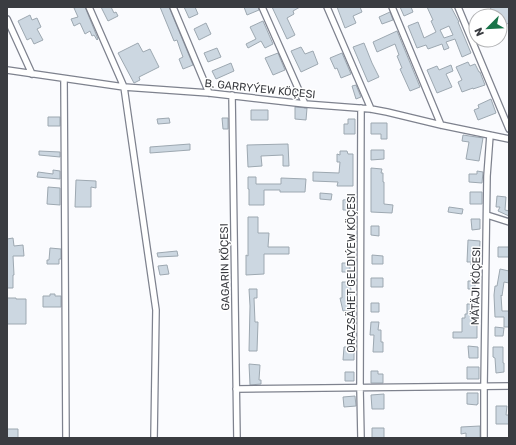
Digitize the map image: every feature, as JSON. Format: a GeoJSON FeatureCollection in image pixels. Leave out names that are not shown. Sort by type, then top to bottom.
{"type":"FeatureCollection","features":[{"type":"Feature","properties":{"kind":"street"},"geometry":{"type":"LineString","coordinates":[[89,7],[124,87],[156,310],[154,438]]}},
{"type":"Feature","properties":{"kind":"street"},"geometry":{"type":"LineString","coordinates":[[173,7],[210,93]]}},
{"type":"Feature","properties":{"kind":"street"},"geometry":{"type":"LineString","coordinates":[[262,7],[305,104]]}},
{"type":"Feature","properties":{"kind":"street"},"geometry":{"type":"LineString","coordinates":[[327,7],[371,110]]}},
{"type":"Feature","properties":{"kind":"street"},"geometry":{"type":"LineString","coordinates":[[392,7],[441,125]]}},
{"type":"Feature","properties":{"kind":"street"},"geometry":{"type":"LineString","coordinates":[[458,7],[509,129]]}},
{"type":"Feature","properties":{"kind":"street"},"geometry":{"type":"LineString","coordinates":[[7,19],[32,74]]}},
{"type":"Feature","properties":{"kind":"street","name":"B. GARRYÝEW KÖÇESI"},"geometry":{"type":"LineString","coordinates":[[7,70],[124,87],[210,93],[305,104],[361,108],[387,112],[509,139]]}},
{"type":"Feature","properties":{"kind":"street"},"geometry":{"type":"LineString","coordinates":[[64,79],[66,438]]}},
{"type":"Feature","properties":{"kind":"street","name":"GAGARIN KÖÇESI"},"geometry":{"type":"LineString","coordinates":[[232,95],[237,438]]}},
{"type":"Feature","properties":{"kind":"street","name":"ORAZSÄHET GELDIÝEW KÖÇESI"},"geometry":{"type":"LineString","coordinates":[[361,108],[361,438]]}},
{"type":"Feature","properties":{"kind":"street","name":"MÄTÄJI KÖÇESI"},"geometry":{"type":"LineString","coordinates":[[484,438],[487,176],[490,135]]}},
{"type":"Feature","properties":{"kind":"street"},"geometry":{"type":"LineString","coordinates":[[487,215],[509,222]]}},
{"type":"Feature","properties":{"kind":"street"},"geometry":{"type":"LineString","coordinates":[[236,389],[509,386]]}},
{"type":"Feature","properties":{"kind":"building"},"geometry":{"type":"Polygon","coordinates":[[[85,7],[98,39],[97,40],[94,35],[92,36],[90,31],[85,34],[80,23],[74,26],[71,19],[78,17],[74,8],[85,7]]]}},
{"type":"Feature","properties":{"kind":"building"},"geometry":{"type":"Polygon","coordinates":[[[101,7],[111,7],[114,13],[116,12],[118,16],[108,21],[101,7]]]}},
{"type":"Feature","properties":{"kind":"building"},"geometry":{"type":"Polygon","coordinates":[[[160,7],[169,7],[193,65],[183,69],[179,59],[183,57],[177,40],[174,41],[160,7]]]}},
{"type":"Feature","properties":{"kind":"building"},"geometry":{"type":"Polygon","coordinates":[[[184,7],[195,7],[198,14],[189,18],[184,7]]]}},
{"type":"Feature","properties":{"kind":"building"},"geometry":{"type":"Polygon","coordinates":[[[244,7],[258,7],[259,10],[247,15],[244,7]]]}},
{"type":"Feature","properties":{"kind":"building"},"geometry":{"type":"Polygon","coordinates":[[[272,7],[300,7],[293,11],[294,14],[287,18],[295,35],[287,39],[272,7]]]}},
{"type":"Feature","properties":{"kind":"building"},"geometry":{"type":"Polygon","coordinates":[[[337,7],[360,7],[362,12],[353,16],[356,23],[345,28],[337,7]]]}},
{"type":"Feature","properties":{"kind":"building"},"geometry":{"type":"Polygon","coordinates":[[[400,7],[411,7],[413,12],[404,16],[400,7]]]}},
{"type":"Feature","properties":{"kind":"building"},"geometry":{"type":"Polygon","coordinates":[[[427,7],[451,7],[459,22],[471,53],[462,57],[455,39],[446,42],[449,48],[444,50],[442,44],[428,49],[426,45],[417,48],[408,26],[418,22],[424,38],[436,32],[431,21],[433,20],[427,7]],[[449,26],[440,30],[444,38],[453,35],[449,26]]]}},
{"type":"Feature","properties":{"kind":"building"},"geometry":{"type":"Polygon","coordinates":[[[509,7],[509,23],[508,8],[490,8],[509,7]]]}},
{"type":"Feature","properties":{"kind":"building"},"geometry":{"type":"Polygon","coordinates":[[[390,12],[393,20],[382,24],[379,17],[390,12]]]}},
{"type":"Feature","properties":{"kind":"building"},"geometry":{"type":"Polygon","coordinates":[[[30,15],[32,20],[37,18],[41,27],[37,29],[43,40],[34,44],[31,38],[27,40],[18,21],[30,15]]]}},
{"type":"Feature","properties":{"kind":"building"},"geometry":{"type":"Polygon","coordinates":[[[263,21],[273,44],[265,48],[261,41],[248,48],[246,44],[256,39],[250,27],[263,21]]]}},
{"type":"Feature","properties":{"kind":"building"},"geometry":{"type":"Polygon","coordinates":[[[206,23],[211,34],[199,40],[194,29],[206,23]]]}},
{"type":"Feature","properties":{"kind":"building"},"geometry":{"type":"Polygon","coordinates":[[[397,31],[420,87],[410,91],[400,69],[402,68],[397,56],[399,55],[395,44],[377,52],[373,42],[397,31]]]}},
{"type":"Feature","properties":{"kind":"building"},"geometry":{"type":"Polygon","coordinates":[[[138,43],[143,52],[150,49],[159,67],[139,77],[140,80],[134,83],[118,53],[138,43]]]}},
{"type":"Feature","properties":{"kind":"building"},"geometry":{"type":"Polygon","coordinates":[[[364,43],[379,77],[368,82],[353,47],[364,43]]]}},
{"type":"Feature","properties":{"kind":"building"},"geometry":{"type":"Polygon","coordinates":[[[301,47],[305,54],[313,51],[318,64],[301,72],[291,51],[301,47]]]}},
{"type":"Feature","properties":{"kind":"building"},"geometry":{"type":"Polygon","coordinates":[[[217,48],[221,57],[208,62],[204,53],[217,48]]]}},
{"type":"Feature","properties":{"kind":"building"},"geometry":{"type":"Polygon","coordinates":[[[278,53],[285,70],[273,75],[265,58],[278,53]]]}},
{"type":"Feature","properties":{"kind":"building"},"geometry":{"type":"Polygon","coordinates":[[[342,53],[351,74],[341,78],[337,68],[335,69],[330,58],[342,53]]]}},
{"type":"Feature","properties":{"kind":"building"},"geometry":{"type":"Polygon","coordinates":[[[468,62],[470,66],[475,64],[485,85],[462,92],[458,82],[462,80],[456,67],[468,62]]]}},
{"type":"Feature","properties":{"kind":"building"},"geometry":{"type":"Polygon","coordinates":[[[231,63],[234,71],[216,79],[212,71],[231,63]]]}},
{"type":"Feature","properties":{"kind":"building"},"geometry":{"type":"Polygon","coordinates":[[[451,65],[453,71],[446,74],[452,87],[437,93],[427,70],[437,66],[439,70],[451,65]]]}},
{"type":"Feature","properties":{"kind":"building"},"geometry":{"type":"Polygon","coordinates":[[[356,85],[361,97],[356,99],[352,86],[356,85]]]}},
{"type":"Feature","properties":{"kind":"building"},"geometry":{"type":"Polygon","coordinates":[[[491,99],[496,113],[478,120],[474,110],[479,108],[478,105],[491,99]]]}},
{"type":"Feature","properties":{"kind":"building"},"geometry":{"type":"Polygon","coordinates":[[[295,107],[307,108],[306,120],[295,119],[295,107]]]}},
{"type":"Feature","properties":{"kind":"building"},"geometry":{"type":"Polygon","coordinates":[[[251,110],[268,110],[268,120],[251,120],[251,110]]]}},
{"type":"Feature","properties":{"kind":"building"},"geometry":{"type":"Polygon","coordinates":[[[48,117],[60,117],[60,126],[48,126],[48,117]]]}},
{"type":"Feature","properties":{"kind":"building"},"geometry":{"type":"Polygon","coordinates":[[[169,118],[170,123],[158,124],[157,119],[169,118]]]}},
{"type":"Feature","properties":{"kind":"building"},"geometry":{"type":"Polygon","coordinates":[[[222,118],[228,118],[228,129],[223,129],[222,118]]]}},
{"type":"Feature","properties":{"kind":"building"},"geometry":{"type":"Polygon","coordinates":[[[348,119],[355,119],[355,134],[344,134],[344,124],[348,124],[348,119]]]}},
{"type":"Feature","properties":{"kind":"building"},"geometry":{"type":"Polygon","coordinates":[[[371,123],[387,123],[387,139],[381,139],[381,134],[371,134],[371,123]]]}},
{"type":"Feature","properties":{"kind":"building"},"geometry":{"type":"Polygon","coordinates":[[[463,135],[483,138],[479,161],[466,159],[469,142],[462,141],[463,135]]]}},
{"type":"Feature","properties":{"kind":"building"},"geometry":{"type":"Polygon","coordinates":[[[190,144],[190,150],[150,153],[150,147],[190,144]]]}},
{"type":"Feature","properties":{"kind":"building"},"geometry":{"type":"Polygon","coordinates":[[[288,144],[289,166],[283,166],[283,155],[261,156],[262,166],[248,167],[247,145],[288,144]]]}},
{"type":"Feature","properties":{"kind":"building"},"geometry":{"type":"Polygon","coordinates":[[[371,150],[384,150],[384,159],[371,160],[371,150]]]}},
{"type":"Feature","properties":{"kind":"building"},"geometry":{"type":"Polygon","coordinates":[[[39,151],[60,152],[60,157],[39,155],[39,151]]]}},
{"type":"Feature","properties":{"kind":"building"},"geometry":{"type":"Polygon","coordinates":[[[340,151],[347,151],[348,154],[353,154],[353,186],[337,186],[338,182],[313,181],[313,172],[339,173],[340,162],[337,162],[337,154],[340,155],[340,151]]]}},
{"type":"Feature","properties":{"kind":"building"},"geometry":{"type":"Polygon","coordinates":[[[371,168],[382,169],[381,173],[383,173],[384,182],[384,204],[393,205],[392,213],[371,212],[371,168]]]}},
{"type":"Feature","properties":{"kind":"building"},"geometry":{"type":"Polygon","coordinates":[[[53,170],[60,171],[60,179],[37,177],[38,172],[53,174],[53,170]]]}},
{"type":"Feature","properties":{"kind":"building"},"geometry":{"type":"Polygon","coordinates":[[[477,171],[483,172],[482,183],[469,182],[469,174],[477,174],[477,171]]]}},
{"type":"Feature","properties":{"kind":"building"},"geometry":{"type":"Polygon","coordinates":[[[248,177],[256,177],[256,184],[281,184],[281,178],[306,179],[305,192],[280,192],[280,190],[264,190],[264,205],[249,205],[248,177]]]}},
{"type":"Feature","properties":{"kind":"building"},"geometry":{"type":"Polygon","coordinates":[[[76,180],[96,181],[96,188],[91,187],[91,207],[75,207],[76,180]]]}},
{"type":"Feature","properties":{"kind":"building"},"geometry":{"type":"Polygon","coordinates":[[[48,187],[60,188],[60,205],[47,204],[48,187]]]}},
{"type":"Feature","properties":{"kind":"building"},"geometry":{"type":"Polygon","coordinates":[[[470,192],[482,192],[482,204],[470,204],[470,192]]]}},
{"type":"Feature","properties":{"kind":"building"},"geometry":{"type":"Polygon","coordinates":[[[320,193],[332,194],[331,200],[320,199],[320,193]]]}},
{"type":"Feature","properties":{"kind":"building"},"geometry":{"type":"Polygon","coordinates":[[[497,196],[506,197],[505,210],[509,211],[509,216],[498,211],[500,207],[496,207],[497,196]]]}},
{"type":"Feature","properties":{"kind":"building"},"geometry":{"type":"Polygon","coordinates":[[[353,199],[353,210],[343,210],[343,200],[353,199]]]}},
{"type":"Feature","properties":{"kind":"building"},"geometry":{"type":"Polygon","coordinates":[[[449,207],[463,209],[462,214],[448,212],[449,207]]]}},
{"type":"Feature","properties":{"kind":"building"},"geometry":{"type":"Polygon","coordinates":[[[248,217],[258,217],[258,233],[269,233],[268,247],[289,247],[289,254],[264,254],[264,274],[246,275],[246,255],[248,256],[248,217]]]}},
{"type":"Feature","properties":{"kind":"building"},"geometry":{"type":"Polygon","coordinates":[[[471,219],[480,219],[480,229],[472,230],[471,219]]]}},
{"type":"Feature","properties":{"kind":"building"},"geometry":{"type":"Polygon","coordinates":[[[371,226],[379,226],[379,236],[371,235],[371,226]]]}},
{"type":"Feature","properties":{"kind":"building"},"geometry":{"type":"Polygon","coordinates":[[[13,238],[14,246],[23,245],[24,256],[13,256],[13,288],[7,288],[7,239],[13,238]]]}},
{"type":"Feature","properties":{"kind":"building"},"geometry":{"type":"Polygon","coordinates":[[[468,240],[480,241],[479,266],[471,265],[471,262],[467,262],[468,240]]]}},
{"type":"Feature","properties":{"kind":"building"},"geometry":{"type":"Polygon","coordinates":[[[498,247],[509,247],[509,257],[498,257],[498,247]]]}},
{"type":"Feature","properties":{"kind":"building"},"geometry":{"type":"Polygon","coordinates":[[[50,248],[61,249],[61,259],[59,259],[59,264],[47,264],[47,260],[49,260],[50,248]]]}},
{"type":"Feature","properties":{"kind":"building"},"geometry":{"type":"Polygon","coordinates":[[[177,251],[178,256],[158,257],[157,253],[177,251]]]}},
{"type":"Feature","properties":{"kind":"building"},"geometry":{"type":"Polygon","coordinates":[[[372,255],[383,256],[383,264],[372,264],[372,255]]]}},
{"type":"Feature","properties":{"kind":"building"},"geometry":{"type":"Polygon","coordinates":[[[342,263],[350,263],[350,272],[342,272],[342,263]]]}},
{"type":"Feature","properties":{"kind":"building"},"geometry":{"type":"Polygon","coordinates":[[[167,265],[169,274],[160,275],[158,266],[167,265]]]}},
{"type":"Feature","properties":{"kind":"building"},"geometry":{"type":"Polygon","coordinates":[[[500,269],[509,271],[509,283],[504,282],[502,296],[501,295],[502,311],[509,311],[509,327],[504,327],[504,317],[495,317],[494,295],[500,269]]]}},
{"type":"Feature","properties":{"kind":"building"},"geometry":{"type":"Polygon","coordinates":[[[371,278],[383,278],[383,287],[371,287],[371,278]]]}},
{"type":"Feature","properties":{"kind":"building"},"geometry":{"type":"Polygon","coordinates":[[[468,281],[475,281],[475,289],[468,289],[468,281]]]}},
{"type":"Feature","properties":{"kind":"building"},"geometry":{"type":"Polygon","coordinates":[[[342,282],[350,282],[352,310],[343,311],[340,298],[342,298],[342,282]]]}},
{"type":"Feature","properties":{"kind":"building"},"geometry":{"type":"Polygon","coordinates":[[[249,289],[257,289],[257,298],[254,298],[255,322],[258,322],[257,351],[249,351],[249,289]]]}},
{"type":"Feature","properties":{"kind":"building"},"geometry":{"type":"Polygon","coordinates":[[[50,294],[61,296],[61,307],[43,307],[43,296],[50,296],[50,294]]]}},
{"type":"Feature","properties":{"kind":"building"},"geometry":{"type":"Polygon","coordinates":[[[7,298],[26,299],[26,324],[7,324],[7,298]]]}},
{"type":"Feature","properties":{"kind":"building"},"geometry":{"type":"Polygon","coordinates":[[[371,303],[379,303],[379,312],[371,312],[371,303]]]}},
{"type":"Feature","properties":{"kind":"building"},"geometry":{"type":"Polygon","coordinates":[[[467,304],[475,304],[475,313],[477,313],[477,338],[453,338],[453,332],[462,332],[462,318],[465,318],[465,314],[467,314],[467,304]]]}},
{"type":"Feature","properties":{"kind":"building"},"geometry":{"type":"Polygon","coordinates":[[[371,322],[379,322],[378,330],[381,330],[383,352],[373,352],[374,335],[370,335],[371,322]]]}},
{"type":"Feature","properties":{"kind":"building"},"geometry":{"type":"Polygon","coordinates":[[[495,327],[504,328],[503,336],[495,336],[495,327]]]}},
{"type":"Feature","properties":{"kind":"building"},"geometry":{"type":"Polygon","coordinates":[[[468,346],[478,347],[478,358],[469,358],[468,346]]]}},
{"type":"Feature","properties":{"kind":"building"},"geometry":{"type":"Polygon","coordinates":[[[344,347],[354,347],[354,360],[343,360],[344,347]]]}},
{"type":"Feature","properties":{"kind":"building"},"geometry":{"type":"Polygon","coordinates":[[[493,347],[503,347],[504,372],[496,373],[493,347]]]}},
{"type":"Feature","properties":{"kind":"building"},"geometry":{"type":"Polygon","coordinates":[[[249,364],[260,365],[259,380],[261,380],[261,384],[250,385],[249,364]]]}},
{"type":"Feature","properties":{"kind":"building"},"geometry":{"type":"Polygon","coordinates":[[[467,367],[479,367],[479,379],[467,379],[467,367]]]}},
{"type":"Feature","properties":{"kind":"building"},"geometry":{"type":"Polygon","coordinates":[[[371,371],[378,371],[378,374],[383,374],[383,383],[371,383],[371,371]]]}},
{"type":"Feature","properties":{"kind":"building"},"geometry":{"type":"Polygon","coordinates":[[[345,372],[354,372],[354,381],[345,381],[345,372]]]}},
{"type":"Feature","properties":{"kind":"building"},"geometry":{"type":"Polygon","coordinates":[[[467,393],[478,393],[477,405],[467,404],[467,393]]]}},
{"type":"Feature","properties":{"kind":"building"},"geometry":{"type":"Polygon","coordinates":[[[384,394],[384,409],[372,409],[371,395],[384,394]]]}},
{"type":"Feature","properties":{"kind":"building"},"geometry":{"type":"Polygon","coordinates":[[[355,396],[356,406],[344,407],[343,397],[355,396]]]}},
{"type":"Feature","properties":{"kind":"building"},"geometry":{"type":"Polygon","coordinates":[[[496,406],[507,406],[506,415],[509,415],[509,424],[496,424],[496,406]]]}},
{"type":"Feature","properties":{"kind":"building"},"geometry":{"type":"Polygon","coordinates":[[[480,426],[480,438],[466,438],[466,433],[461,434],[461,427],[480,426]]]}},
{"type":"Feature","properties":{"kind":"building"},"geometry":{"type":"Polygon","coordinates":[[[372,428],[384,428],[384,438],[372,438],[372,428]]]}},
{"type":"Feature","properties":{"kind":"building"},"geometry":{"type":"Polygon","coordinates":[[[7,429],[18,429],[18,438],[7,438],[7,429]]]}}]}
